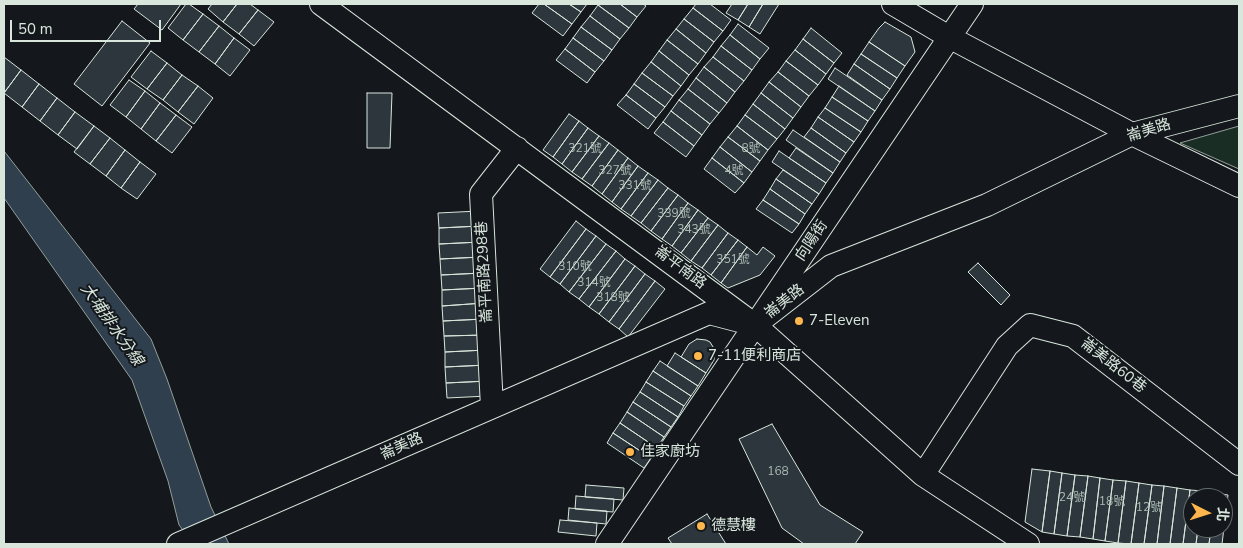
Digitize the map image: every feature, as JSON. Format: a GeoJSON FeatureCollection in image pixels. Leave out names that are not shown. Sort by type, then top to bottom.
{"type":"FeatureCollection","features":[{"type":"Feature","properties":{"kind":"street","name":"崙平南路"},"geometry":{"type":"LineString","coordinates":[[322,4],[755,325],[923,476],[1028,544]]}},
{"type":"Feature","properties":{"kind":"street"},"geometry":{"type":"LineString","coordinates":[[892,4],[949,37],[1132,134],[1239,186]]}},
{"type":"Feature","properties":{"kind":"street","name":"向陽街"},"geometry":{"type":"LineString","coordinates":[[607,544],[972,4]]}},
{"type":"Feature","properties":{"kind":"street","name":"崙美路"},"geometry":{"type":"LineString","coordinates":[[178,544],[709,313],[755,325],[831,266],[987,205],[1132,134],[1239,106]]}},
{"type":"Feature","properties":{"kind":"street","name":"崙平南路298巷"},"geometry":{"type":"LineString","coordinates":[[492,408],[481,194],[517,148]]}},
{"type":"Feature","properties":{"kind":"street","name":"崙美路60巷"},"geometry":{"type":"LineString","coordinates":[[923,476],[1007,346],[1030,325],[1072,336],[1239,464]]}},
{"type":"Feature","properties":{"kind":"green space"},"geometry":{"type":"Polygon","coordinates":[[[1239,126],[1239,169],[1180,143],[1239,126]]]}},
{"type":"Feature","properties":{"kind":"water","name":"大埔排水分線"},"geometry":{"type":"Polygon","coordinates":[[[4,151],[151,339],[167,379],[211,507],[229,544],[194,544],[179,525],[168,481],[132,380],[4,198],[4,151]]]}},
{"type":"Feature","properties":{"kind":"building"},"geometry":{"type":"Polygon","coordinates":[[[138,4],[181,4],[162,30],[134,9],[138,4]]]}},
{"type":"Feature","properties":{"kind":"building"},"geometry":{"type":"Polygon","coordinates":[[[186,4],[189,4],[203,14],[183,40],[168,28],[186,4]]]}},
{"type":"Feature","properties":{"kind":"building"},"geometry":{"type":"Polygon","coordinates":[[[212,4],[237,4],[223,22],[208,9],[212,4]]]}},
{"type":"Feature","properties":{"kind":"building"},"geometry":{"type":"Polygon","coordinates":[[[237,4],[250,4],[258,10],[239,34],[223,22],[237,4]]]}},
{"type":"Feature","properties":{"kind":"building"},"geometry":{"type":"Polygon","coordinates":[[[539,4],[544,4],[572,24],[563,36],[532,13],[539,4]]]}},
{"type":"Feature","properties":{"kind":"building"},"geometry":{"type":"Polygon","coordinates":[[[544,4],[569,4],[581,12],[572,24],[544,4]]]}},
{"type":"Feature","properties":{"kind":"building"},"geometry":{"type":"Polygon","coordinates":[[[569,4],[587,4],[581,12],[569,4]]]}},
{"type":"Feature","properties":{"kind":"building"},"geometry":{"type":"Polygon","coordinates":[[[599,4],[620,4],[637,17],[629,28],[599,4]]]}},
{"type":"Feature","properties":{"kind":"building"},"geometry":{"type":"Polygon","coordinates":[[[620,4],[643,4],[646,6],[637,17],[620,4]]]}},
{"type":"Feature","properties":{"kind":"building"},"geometry":{"type":"Polygon","coordinates":[[[696,4],[710,4],[731,20],[723,31],[693,8],[696,4]]]}},
{"type":"Feature","properties":{"kind":"building"},"geometry":{"type":"Polygon","coordinates":[[[732,4],[748,4],[738,20],[726,13],[732,4]]]}},
{"type":"Feature","properties":{"kind":"building"},"geometry":{"type":"Polygon","coordinates":[[[748,4],[763,4],[749,27],[738,20],[748,4]]]}},
{"type":"Feature","properties":{"kind":"building"},"geometry":{"type":"Polygon","coordinates":[[[763,4],[779,4],[760,34],[749,27],[763,4]]]}},
{"type":"Feature","properties":{"kind":"building"},"geometry":{"type":"Polygon","coordinates":[[[598,5],[629,28],[620,39],[590,16],[598,5]]]}},
{"type":"Feature","properties":{"kind":"building"},"geometry":{"type":"Polygon","coordinates":[[[693,8],[723,31],[714,42],[684,19],[693,8]]]}},
{"type":"Feature","properties":{"kind":"building"},"geometry":{"type":"Polygon","coordinates":[[[258,10],[274,22],[254,46],[239,34],[258,10]]]}},
{"type":"Feature","properties":{"kind":"building"},"geometry":{"type":"Polygon","coordinates":[[[203,14],[219,26],[199,52],[183,40],[203,14]]]}},
{"type":"Feature","properties":{"kind":"building"},"geometry":{"type":"Polygon","coordinates":[[[590,16],[620,39],[612,50],[581,27],[590,16]]]}},
{"type":"Feature","properties":{"kind":"building"},"geometry":{"type":"Polygon","coordinates":[[[684,19],[714,42],[706,53],[676,29],[684,19]]]}},
{"type":"Feature","properties":{"kind":"building"},"geometry":{"type":"Polygon","coordinates":[[[122,21],[150,43],[102,106],[74,84],[122,21]]]}},
{"type":"Feature","properties":{"kind":"building"},"geometry":{"type":"Polygon","coordinates":[[[885,22],[911,37],[915,52],[905,66],[869,42],[885,22]]]}},
{"type":"Feature","properties":{"kind":"building"},"geometry":{"type":"Polygon","coordinates":[[[738,24],[769,48],[760,59],[730,35],[738,24]]]}},
{"type":"Feature","properties":{"kind":"building"},"geometry":{"type":"Polygon","coordinates":[[[219,26],[234,38],[215,64],[199,52],[219,26]]]}},
{"type":"Feature","properties":{"kind":"building"},"geometry":{"type":"Polygon","coordinates":[[[581,27],[612,50],[604,61],[573,38],[581,27]]]}},
{"type":"Feature","properties":{"kind":"building"},"geometry":{"type":"Polygon","coordinates":[[[811,28],[842,53],[834,63],[803,39],[811,28]]]}},
{"type":"Feature","properties":{"kind":"building"},"geometry":{"type":"Polygon","coordinates":[[[676,29],[706,53],[698,64],[667,40],[676,29]]]}},
{"type":"Feature","properties":{"kind":"building"},"geometry":{"type":"Polygon","coordinates":[[[730,35],[760,59],[752,70],[721,46],[730,35]]]}},
{"type":"Feature","properties":{"kind":"building"},"geometry":{"type":"Polygon","coordinates":[[[234,38],[250,50],[230,76],[215,64],[234,38]]]}},
{"type":"Feature","properties":{"kind":"building"},"geometry":{"type":"Polygon","coordinates":[[[573,38],[604,61],[595,72],[565,49],[573,38]]]}},
{"type":"Feature","properties":{"kind":"building"},"geometry":{"type":"Polygon","coordinates":[[[803,39],[834,63],[826,74],[795,50],[803,39]]]}},
{"type":"Feature","properties":{"kind":"building"},"geometry":{"type":"Polygon","coordinates":[[[667,40],[698,64],[689,75],[659,51],[667,40]]]}},
{"type":"Feature","properties":{"kind":"building"},"geometry":{"type":"Polygon","coordinates":[[[869,42],[905,66],[897,78],[861,54],[869,42]]]}},
{"type":"Feature","properties":{"kind":"building"},"geometry":{"type":"Polygon","coordinates":[[[721,46],[752,70],[744,81],[713,57],[721,46]]]}},
{"type":"Feature","properties":{"kind":"building"},"geometry":{"type":"Polygon","coordinates":[[[565,49],[595,72],[587,83],[556,60],[565,49]]]}},
{"type":"Feature","properties":{"kind":"building"},"geometry":{"type":"Polygon","coordinates":[[[795,50],[826,74],[818,85],[786,61],[795,50]]]}},
{"type":"Feature","properties":{"kind":"building"},"geometry":{"type":"Polygon","coordinates":[[[151,51],[167,63],[147,89],[131,77],[151,51]]]}},
{"type":"Feature","properties":{"kind":"building"},"geometry":{"type":"Polygon","coordinates":[[[659,51],[689,75],[681,86],[651,62],[659,51]]]}},
{"type":"Feature","properties":{"kind":"building"},"geometry":{"type":"Polygon","coordinates":[[[861,54],[897,78],[890,89],[854,64],[861,54]]]}},
{"type":"Feature","properties":{"kind":"building"},"geometry":{"type":"Polygon","coordinates":[[[4,57],[21,70],[4,93],[4,57]]]}},
{"type":"Feature","properties":{"kind":"building"},"geometry":{"type":"Polygon","coordinates":[[[713,57],[744,81],[735,92],[704,67],[713,57]]]}},
{"type":"Feature","properties":{"kind":"building"},"geometry":{"type":"Polygon","coordinates":[[[786,61],[818,85],[809,96],[778,72],[786,61]]]}},
{"type":"Feature","properties":{"kind":"building"},"geometry":{"type":"Polygon","coordinates":[[[651,62],[681,86],[673,96],[642,73],[651,62]]]}},
{"type":"Feature","properties":{"kind":"building"},"geometry":{"type":"Polygon","coordinates":[[[167,63],[182,75],[163,100],[147,89],[167,63]]]}},
{"type":"Feature","properties":{"kind":"building"},"geometry":{"type":"Polygon","coordinates":[[[854,64],[890,89],[882,100],[847,75],[854,64]]]}},
{"type":"Feature","properties":{"kind":"building"},"geometry":{"type":"Polygon","coordinates":[[[704,67],[735,92],[727,103],[696,78],[704,67]]]}},
{"type":"Feature","properties":{"kind":"building"},"geometry":{"type":"Polygon","coordinates":[[[835,68],[882,100],[875,111],[828,79],[835,68]]]}},
{"type":"Feature","properties":{"kind":"building"},"geometry":{"type":"Polygon","coordinates":[[[21,70],[39,84],[22,107],[4,93],[21,70]]]}},
{"type":"Feature","properties":{"kind":"building"},"geometry":{"type":"Polygon","coordinates":[[[778,72],[809,96],[801,107],[769,82],[778,72]]]}},
{"type":"Feature","properties":{"kind":"building"},"geometry":{"type":"Polygon","coordinates":[[[642,73],[673,96],[665,107],[634,84],[642,73]]]}},
{"type":"Feature","properties":{"kind":"building"},"geometry":{"type":"Polygon","coordinates":[[[182,75],[198,86],[178,112],[163,100],[182,75]]]}},
{"type":"Feature","properties":{"kind":"building"},"geometry":{"type":"Polygon","coordinates":[[[696,78],[727,103],[719,113],[688,89],[696,78]]]}},
{"type":"Feature","properties":{"kind":"building"},"geometry":{"type":"Polygon","coordinates":[[[129,80],[145,91],[126,117],[110,105],[129,80]]]}},
{"type":"Feature","properties":{"kind":"building"},"geometry":{"type":"Polygon","coordinates":[[[769,82],[801,107],[793,118],[761,93],[769,82]]]}},
{"type":"Feature","properties":{"kind":"building"},"geometry":{"type":"Polygon","coordinates":[[[39,84],[57,98],[40,121],[22,107],[39,84]]]}},
{"type":"Feature","properties":{"kind":"building"},"geometry":{"type":"Polygon","coordinates":[[[634,84],[665,107],[656,118],[626,95],[634,84]]]}},
{"type":"Feature","properties":{"kind":"building"},"geometry":{"type":"Polygon","coordinates":[[[198,86],[213,98],[194,124],[178,112],[198,86]]]}},
{"type":"Feature","properties":{"kind":"building"},"geometry":{"type":"Polygon","coordinates":[[[839,86],[875,111],[868,121],[832,97],[839,86]]]}},
{"type":"Feature","properties":{"kind":"building"},"geometry":{"type":"Polygon","coordinates":[[[688,89],[719,113],[710,124],[679,100],[688,89]]]}},
{"type":"Feature","properties":{"kind":"building"},"geometry":{"type":"Polygon","coordinates":[[[145,91],[160,103],[141,129],[126,117],[145,91]]]}},
{"type":"Feature","properties":{"kind":"building"},"geometry":{"type":"Polygon","coordinates":[[[367,93],[392,93],[390,148],[367,148],[367,93]]]}},
{"type":"Feature","properties":{"kind":"building"},"geometry":{"type":"Polygon","coordinates":[[[761,93],[793,118],[785,129],[753,104],[761,93]]]}},
{"type":"Feature","properties":{"kind":"building"},"geometry":{"type":"Polygon","coordinates":[[[626,95],[656,118],[648,129],[617,105],[626,95]]]}},
{"type":"Feature","properties":{"kind":"building"},"geometry":{"type":"Polygon","coordinates":[[[832,97],[868,121],[861,132],[825,108],[832,97]]]}},
{"type":"Feature","properties":{"kind":"building"},"geometry":{"type":"Polygon","coordinates":[[[57,98],[75,112],[58,135],[40,121],[57,98]]]}},
{"type":"Feature","properties":{"kind":"building"},"geometry":{"type":"Polygon","coordinates":[[[679,100],[710,124],[702,135],[671,111],[679,100]]]}},
{"type":"Feature","properties":{"kind":"building"},"geometry":{"type":"Polygon","coordinates":[[[160,103],[176,115],[156,141],[141,129],[160,103]]]}},
{"type":"Feature","properties":{"kind":"building"},"geometry":{"type":"Polygon","coordinates":[[[753,104],[785,129],[777,139],[745,115],[753,104]]]}},
{"type":"Feature","properties":{"kind":"building"},"geometry":{"type":"Polygon","coordinates":[[[825,108],[861,132],[854,142],[818,117],[825,108]]]}},
{"type":"Feature","properties":{"kind":"building"},"geometry":{"type":"Polygon","coordinates":[[[671,111],[702,135],[694,146],[663,122],[671,111]]]}},
{"type":"Feature","properties":{"kind":"building"},"geometry":{"type":"Polygon","coordinates":[[[75,112],[94,126],[77,149],[58,135],[75,112]]]}},
{"type":"Feature","properties":{"kind":"building"},"geometry":{"type":"Polygon","coordinates":[[[569,114],[579,121],[553,157],[543,150],[569,114]]]}},
{"type":"Feature","properties":{"kind":"building"},"geometry":{"type":"Polygon","coordinates":[[[176,115],[192,127],[172,153],[156,141],[176,115]]]}},
{"type":"Feature","properties":{"kind":"building"},"geometry":{"type":"Polygon","coordinates":[[[745,115],[777,139],[768,150],[737,126],[745,115]]]}},
{"type":"Feature","properties":{"kind":"building"},"geometry":{"type":"Polygon","coordinates":[[[818,117],[854,142],[846,153],[811,128],[818,117]]]}},
{"type":"Feature","properties":{"kind":"building"},"geometry":{"type":"Polygon","coordinates":[[[579,121],[588,128],[562,164],[553,157],[579,121]]]}},
{"type":"Feature","properties":{"kind":"building"},"geometry":{"type":"Polygon","coordinates":[[[663,122],[694,146],[686,157],[654,133],[663,122]]]}},
{"type":"Feature","properties":{"kind":"building"},"geometry":{"type":"Polygon","coordinates":[[[94,126],[110,138],[90,164],[74,152],[94,126]]]}},
{"type":"Feature","properties":{"kind":"building"},"geometry":{"type":"Polygon","coordinates":[[[737,126],[768,150],[760,161],[728,137],[737,126]]]}},
{"type":"Feature","properties":{"kind":"building"},"geometry":{"type":"Polygon","coordinates":[[[588,128],[599,136],[572,172],[562,164],[588,128]]]}},
{"type":"Feature","properties":{"kind":"building"},"geometry":{"type":"Polygon","coordinates":[[[811,128],[846,153],[840,162],[804,137],[811,128]]]}},
{"type":"Feature","properties":{"kind":"building"},"geometry":{"type":"Polygon","coordinates":[[[793,130],[840,162],[833,173],[786,140],[793,130]]]}},
{"type":"Feature","properties":{"kind":"building"},"geometry":{"type":"Polygon","coordinates":[[[599,136],[609,143],[582,179],[572,172],[599,136]]]}},
{"type":"Feature","properties":{"kind":"building"},"geometry":{"type":"Polygon","coordinates":[[[728,137],[760,161],[752,172],[720,147],[728,137]]]}},
{"type":"Feature","properties":{"kind":"building"},"geometry":{"type":"Polygon","coordinates":[[[110,138],[125,150],[106,176],[90,164],[110,138]]]}},
{"type":"Feature","properties":{"kind":"building"},"geometry":{"type":"Polygon","coordinates":[[[609,143],[618,150],[592,186],[582,179],[609,143]]]}},
{"type":"Feature","properties":{"kind":"building"},"geometry":{"type":"Polygon","coordinates":[[[720,147],[752,172],[744,183],[712,158],[720,147]]]}},
{"type":"Feature","properties":{"kind":"building"},"geometry":{"type":"Polygon","coordinates":[[[796,148],[833,173],[826,183],[789,158],[796,148]]]}},
{"type":"Feature","properties":{"kind":"building"},"geometry":{"type":"Polygon","coordinates":[[[125,150],[140,162],[121,188],[106,176],[125,150]]]}},
{"type":"Feature","properties":{"kind":"building"},"geometry":{"type":"Polygon","coordinates":[[[618,150],[628,158],[602,194],[592,186],[618,150]]]}},
{"type":"Feature","properties":{"kind":"building"},"geometry":{"type":"Polygon","coordinates":[[[779,151],[826,183],[819,194],[772,162],[779,151]]]}},
{"type":"Feature","properties":{"kind":"building"},"geometry":{"type":"Polygon","coordinates":[[[628,158],[638,166],[612,202],[602,194],[628,158]]]}},
{"type":"Feature","properties":{"kind":"building"},"geometry":{"type":"Polygon","coordinates":[[[712,158],[744,183],[735,193],[704,169],[712,158]]]}},
{"type":"Feature","properties":{"kind":"building"},"geometry":{"type":"Polygon","coordinates":[[[140,162],[156,174],[137,199],[121,188],[140,162]]]}},
{"type":"Feature","properties":{"kind":"building"},"geometry":{"type":"Polygon","coordinates":[[[638,166],[648,173],[621,209],[612,202],[638,166]]]}},
{"type":"Feature","properties":{"kind":"building"},"geometry":{"type":"Polygon","coordinates":[[[783,170],[819,194],[812,204],[776,179],[783,170]]]}},
{"type":"Feature","properties":{"kind":"building"},"geometry":{"type":"Polygon","coordinates":[[[648,173],[658,180],[631,216],[621,209],[648,173]]]}},
{"type":"Feature","properties":{"kind":"building"},"geometry":{"type":"Polygon","coordinates":[[[776,179],[812,204],[805,214],[770,189],[776,179]]]}},
{"type":"Feature","properties":{"kind":"building"},"geometry":{"type":"Polygon","coordinates":[[[658,180],[668,188],[641,223],[631,216],[658,180]]]}},
{"type":"Feature","properties":{"kind":"building"},"geometry":{"type":"Polygon","coordinates":[[[668,188],[678,195],[651,231],[641,223],[668,188]]]}},
{"type":"Feature","properties":{"kind":"building"},"geometry":{"type":"Polygon","coordinates":[[[770,189],[805,214],[799,224],[763,200],[770,189]]]}},
{"type":"Feature","properties":{"kind":"building"},"geometry":{"type":"Polygon","coordinates":[[[678,195],[688,203],[662,239],[651,231],[678,195]]]}},
{"type":"Feature","properties":{"kind":"building"},"geometry":{"type":"Polygon","coordinates":[[[763,200],[799,224],[792,233],[756,209],[763,200]]]}},
{"type":"Feature","properties":{"kind":"building"},"geometry":{"type":"Polygon","coordinates":[[[688,203],[698,210],[672,246],[662,239],[688,203]]]}},
{"type":"Feature","properties":{"kind":"building"},"geometry":{"type":"Polygon","coordinates":[[[698,210],[708,218],[681,253],[672,246],[698,210]]]}},
{"type":"Feature","properties":{"kind":"building"},"geometry":{"type":"Polygon","coordinates":[[[479,211],[480,226],[439,228],[438,213],[479,211]]]}},
{"type":"Feature","properties":{"kind":"building"},"geometry":{"type":"Polygon","coordinates":[[[708,218],[718,225],[691,261],[681,253],[708,218]]]}},
{"type":"Feature","properties":{"kind":"building"},"geometry":{"type":"Polygon","coordinates":[[[576,221],[586,229],[550,277],[540,269],[576,221]]]}},
{"type":"Feature","properties":{"kind":"building"},"geometry":{"type":"Polygon","coordinates":[[[718,225],[728,233],[702,268],[691,261],[718,225]]]}},
{"type":"Feature","properties":{"kind":"building"},"geometry":{"type":"Polygon","coordinates":[[[480,226],[481,242],[439,244],[439,228],[480,226]]]}},
{"type":"Feature","properties":{"kind":"building"},"geometry":{"type":"Polygon","coordinates":[[[586,229],[596,236],[560,284],[550,277],[586,229]]]}},
{"type":"Feature","properties":{"kind":"building"},"geometry":{"type":"Polygon","coordinates":[[[728,233],[738,240],[711,275],[702,268],[728,233]]]}},
{"type":"Feature","properties":{"kind":"building"},"geometry":{"type":"Polygon","coordinates":[[[596,236],[606,244],[569,292],[560,284],[596,236]]]}},
{"type":"Feature","properties":{"kind":"building"},"geometry":{"type":"Polygon","coordinates":[[[738,240],[747,247],[721,283],[711,275],[738,240]]]}},
{"type":"Feature","properties":{"kind":"building"},"geometry":{"type":"Polygon","coordinates":[[[481,242],[481,257],[440,259],[439,244],[481,242]]]}},
{"type":"Feature","properties":{"kind":"building"},"geometry":{"type":"Polygon","coordinates":[[[606,244],[616,251],[579,299],[569,292],[606,244]]]}},
{"type":"Feature","properties":{"kind":"building"},"geometry":{"type":"Polygon","coordinates":[[[747,247],[757,255],[763,247],[775,256],[760,275],[728,288],[721,283],[747,247]]]}},
{"type":"Feature","properties":{"kind":"building"},"geometry":{"type":"Polygon","coordinates":[[[616,251],[625,259],[589,307],[579,299],[616,251]]]}},
{"type":"Feature","properties":{"kind":"building"},"geometry":{"type":"Polygon","coordinates":[[[481,257],[482,273],[441,275],[440,259],[481,257]]]}},
{"type":"Feature","properties":{"kind":"building"},"geometry":{"type":"Polygon","coordinates":[[[625,259],[635,266],[599,314],[589,307],[625,259]]]}},
{"type":"Feature","properties":{"kind":"building"},"geometry":{"type":"Polygon","coordinates":[[[978,263],[1010,295],[1001,305],[968,272],[978,263]]]}},
{"type":"Feature","properties":{"kind":"building"},"geometry":{"type":"Polygon","coordinates":[[[635,266],[645,274],[609,322],[599,314],[635,266]]]}},
{"type":"Feature","properties":{"kind":"building"},"geometry":{"type":"Polygon","coordinates":[[[482,273],[483,288],[442,290],[441,275],[482,273]]]}},
{"type":"Feature","properties":{"kind":"building"},"geometry":{"type":"Polygon","coordinates":[[[645,274],[655,281],[619,329],[609,322],[645,274]]]}},
{"type":"Feature","properties":{"kind":"building"},"geometry":{"type":"Polygon","coordinates":[[[655,281],[665,289],[628,337],[619,329],[655,281]]]}},
{"type":"Feature","properties":{"kind":"building"},"geometry":{"type":"Polygon","coordinates":[[[483,288],[484,303],[442,306],[442,290],[483,288]]]}},
{"type":"Feature","properties":{"kind":"building"},"geometry":{"type":"Polygon","coordinates":[[[484,303],[484,319],[443,321],[442,306],[484,303]]]}},
{"type":"Feature","properties":{"kind":"building"},"geometry":{"type":"Polygon","coordinates":[[[484,319],[485,335],[444,336],[443,321],[484,319]]]}},
{"type":"Feature","properties":{"kind":"building"},"geometry":{"type":"Polygon","coordinates":[[[485,335],[486,350],[445,352],[444,336],[485,335]]]}},
{"type":"Feature","properties":{"kind":"building","name":"7-11便利商店"},"geometry":{"type":"Polygon","coordinates":[[[697,339],[710,342],[715,350],[714,360],[706,373],[681,357],[689,344],[697,339]]]}},
{"type":"Feature","properties":{"kind":"building"},"geometry":{"type":"Polygon","coordinates":[[[486,350],[487,365],[445,367],[445,352],[486,350]]]}},
{"type":"Feature","properties":{"kind":"building"},"geometry":{"type":"Polygon","coordinates":[[[675,353],[706,373],[698,386],[667,366],[675,353]]]}},
{"type":"Feature","properties":{"kind":"building"},"geometry":{"type":"Polygon","coordinates":[[[660,361],[698,386],[691,396],[653,371],[660,361]]]}},
{"type":"Feature","properties":{"kind":"building"},"geometry":{"type":"Polygon","coordinates":[[[487,365],[488,381],[446,383],[445,367],[487,365]]]}},
{"type":"Feature","properties":{"kind":"building"},"geometry":{"type":"Polygon","coordinates":[[[653,371],[691,396],[684,406],[646,382],[653,371]]]}},
{"type":"Feature","properties":{"kind":"building"},"geometry":{"type":"Polygon","coordinates":[[[488,381],[488,396],[447,398],[446,383],[488,381]]]}},
{"type":"Feature","properties":{"kind":"building"},"geometry":{"type":"Polygon","coordinates":[[[646,382],[684,406],[678,417],[640,392],[646,382]]]}},
{"type":"Feature","properties":{"kind":"building"},"geometry":{"type":"Polygon","coordinates":[[[640,392],[678,417],[671,427],[633,402],[640,392]]]}},
{"type":"Feature","properties":{"kind":"building"},"geometry":{"type":"Polygon","coordinates":[[[633,402],[671,427],[664,437],[627,412],[633,402]]]}},
{"type":"Feature","properties":{"kind":"building"},"geometry":{"type":"Polygon","coordinates":[[[627,412],[664,437],[657,448],[620,423],[627,412]]]}},
{"type":"Feature","properties":{"kind":"building"},"geometry":{"type":"Polygon","coordinates":[[[620,423],[657,448],[651,458],[613,433],[620,423]]]}},
{"type":"Feature","properties":{"kind":"building"},"geometry":{"type":"Polygon","coordinates":[[[772,424],[820,505],[863,532],[855,544],[804,544],[782,528],[739,439],[772,424]]]}},
{"type":"Feature","properties":{"kind":"building"},"geometry":{"type":"Polygon","coordinates":[[[613,433],[651,458],[644,468],[607,443],[613,433]]]}},
{"type":"Feature","properties":{"kind":"building"},"geometry":{"type":"Polygon","coordinates":[[[1032,469],[1050,471],[1042,532],[1025,522],[1032,469]]]}},
{"type":"Feature","properties":{"kind":"building"},"geometry":{"type":"Polygon","coordinates":[[[1050,471],[1062,473],[1054,534],[1042,532],[1050,471]]]}},
{"type":"Feature","properties":{"kind":"building"},"geometry":{"type":"Polygon","coordinates":[[[1062,473],[1075,475],[1067,536],[1054,534],[1062,473]]]}},
{"type":"Feature","properties":{"kind":"building"},"geometry":{"type":"Polygon","coordinates":[[[1075,475],[1088,476],[1080,537],[1067,536],[1075,475]]]}},
{"type":"Feature","properties":{"kind":"building"},"geometry":{"type":"Polygon","coordinates":[[[1088,476],[1100,478],[1093,539],[1080,537],[1088,476]]]}},
{"type":"Feature","properties":{"kind":"building"},"geometry":{"type":"Polygon","coordinates":[[[1100,478],[1113,480],[1105,541],[1093,539],[1100,478]]]}},
{"type":"Feature","properties":{"kind":"building"},"geometry":{"type":"Polygon","coordinates":[[[1113,480],[1126,481],[1118,543],[1105,541],[1113,480]]]}},
{"type":"Feature","properties":{"kind":"building"},"geometry":{"type":"Polygon","coordinates":[[[1126,481],[1139,483],[1131,544],[1118,543],[1126,481]]]}},
{"type":"Feature","properties":{"kind":"building"},"geometry":{"type":"Polygon","coordinates":[[[1139,483],[1152,485],[1144,544],[1131,544],[1139,483]]]}},
{"type":"Feature","properties":{"kind":"building"},"geometry":{"type":"Polygon","coordinates":[[[586,485],[624,488],[623,500],[585,497],[586,485]]]}},
{"type":"Feature","properties":{"kind":"building"},"geometry":{"type":"Polygon","coordinates":[[[1152,485],[1164,486],[1157,544],[1144,544],[1152,485]]]}},
{"type":"Feature","properties":{"kind":"building"},"geometry":{"type":"Polygon","coordinates":[[[1164,486],[1177,488],[1170,544],[1157,544],[1164,486]]]}},
{"type":"Feature","properties":{"kind":"building"},"geometry":{"type":"Polygon","coordinates":[[[1177,488],[1183,489],[1183,544],[1170,544],[1177,488]]]}},
{"type":"Feature","properties":{"kind":"building"},"geometry":{"type":"Polygon","coordinates":[[[576,496],[614,499],[613,512],[575,509],[576,496]]]}},
{"type":"Feature","properties":{"kind":"building"},"geometry":{"type":"Polygon","coordinates":[[[569,508],[607,511],[606,524],[568,520],[569,508]]]}},
{"type":"Feature","properties":{"kind":"building","name":"德慧樓"},"geometry":{"type":"Polygon","coordinates":[[[707,514],[726,544],[672,544],[668,538],[707,514]]]}},
{"type":"Feature","properties":{"kind":"building"},"geometry":{"type":"Polygon","coordinates":[[[560,520],[597,523],[596,536],[558,532],[560,520]]]}},
{"type":"Feature","properties":{"kind":"building"},"geometry":{"type":"Polygon","coordinates":[[[1184,538],[1197,538],[1196,544],[1183,544],[1184,538]]]}},
{"type":"Feature","properties":{"kind":"building"},"geometry":{"type":"Polygon","coordinates":[[[1197,538],[1210,538],[1209,544],[1196,544],[1197,538]]]}},
{"type":"Feature","properties":{"kind":"building"},"geometry":{"type":"Polygon","coordinates":[[[1210,538],[1223,538],[1222,544],[1209,544],[1210,538]]]}},
{"type":"Feature","properties":{"kind":"place","name":"7-Eleven"},"geometry":{"type":"Point","coordinates":[799,321]}},
{"type":"Feature","properties":{"kind":"place","name":"7-11便利商店"},"geometry":{"type":"Point","coordinates":[698,356]}},
{"type":"Feature","properties":{"kind":"place","name":"佳家廚坊"},"geometry":{"type":"Point","coordinates":[630,452]}},
{"type":"Feature","properties":{"kind":"place","name":"德慧樓"},"geometry":{"type":"Point","coordinates":[701,526]}}]}
